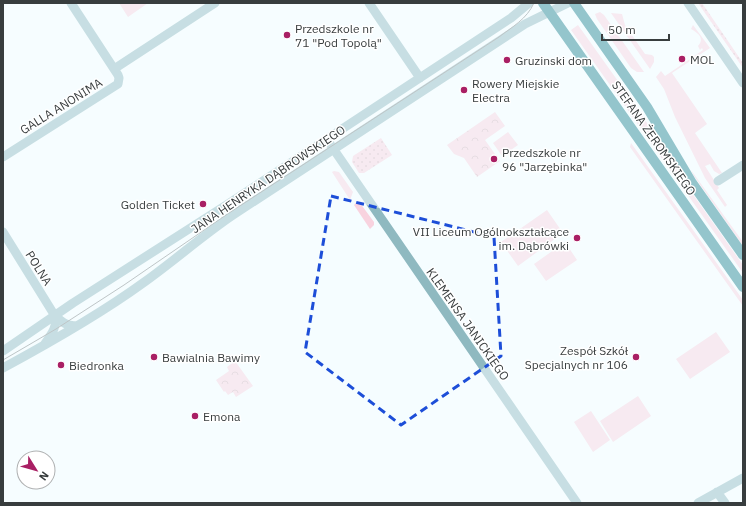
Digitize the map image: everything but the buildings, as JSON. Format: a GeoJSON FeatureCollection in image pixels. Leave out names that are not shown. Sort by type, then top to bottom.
{"type":"FeatureCollection","features":[{"type":"Feature","properties":{"kind":"main road","name":"STEFANA ŻEROMSKIEGO"},"geometry":{"type":"LineString","coordinates":[[574,3],[647,107],[692,183],[743,256]]}},
{"type":"Feature","properties":{"kind":"main road","name":"STEFANA ŻEROMSKIEGO"},"geometry":{"type":"LineString","coordinates":[[547,6],[743,287]]}},
{"type":"Feature","properties":{"kind":"street"},"geometry":{"type":"LineString","coordinates":[[71,3],[114,69]]}},
{"type":"Feature","properties":{"kind":"street","name":"GALLA ANONIMA"},"geometry":{"type":"LineString","coordinates":[[3,157],[118,84],[119,78],[114,69],[214,3]]}},
{"type":"Feature","properties":{"kind":"street"},"geometry":{"type":"LineString","coordinates":[[369,3],[420,78]]}},
{"type":"Feature","properties":{"kind":"street","name":"JANA HENRYKA DĄBROWSKIEGO"},"geometry":{"type":"LineString","coordinates":[[3,351],[327,140],[514,15],[529,3]]}},
{"type":"Feature","properties":{"kind":"street","name":"JANA HENRYKA DĄBROWSKIEGO"},"geometry":{"type":"LineString","coordinates":[[3,368],[80,325],[144,283],[228,218],[525,24],[547,6],[568,3]]}},
{"type":"Feature","properties":{"kind":"street"},"geometry":{"type":"LineString","coordinates":[[688,3],[743,83]]}},
{"type":"Feature","properties":{"kind":"street","name":"KLEMENSA JANICKIEGO"},"geometry":{"type":"LineString","coordinates":[[327,140],[577,503]]}},
{"type":"Feature","properties":{"kind":"street"},"geometry":{"type":"LineString","coordinates":[[718,181],[743,165]]}},
{"type":"Feature","properties":{"kind":"street","name":"POLNA"},"geometry":{"type":"LineString","coordinates":[[3,232],[55,316],[68,325],[80,325]]}},
{"type":"Feature","properties":{"kind":"street"},"geometry":{"type":"LineString","coordinates":[[42,347],[56,326],[55,316]]}},
{"type":"Feature","properties":{"kind":"street"},"geometry":{"type":"LineString","coordinates":[[698,503],[743,478]]}},
{"type":"Feature","properties":{"kind":"street"},"geometry":{"type":"LineString","coordinates":[[717,492],[725,503]]}},
{"type":"Feature","properties":{"kind":"highlighted area"},"geometry":{"type":"Polygon","coordinates":[[[331,196],[494,237],[501,356],[401,425],[305,352],[331,196]]]}},
{"type":"Feature","properties":{"kind":"green space"},"geometry":{"type":"Polygon","coordinates":[[[119,3],[148,3],[128,17],[119,3]]]}},
{"type":"Feature","properties":{"kind":"green space"},"geometry":{"type":"Polygon","coordinates":[[[698,3],[702,3],[743,63],[743,68],[698,3]]]}},
{"type":"Feature","properties":{"kind":"green space"},"geometry":{"type":"Polygon","coordinates":[[[600,12],[604,15],[644,72],[637,72],[631,68],[597,19],[595,14],[600,12]]]}},
{"type":"Feature","properties":{"kind":"green space"},"geometry":{"type":"Polygon","coordinates":[[[611,13],[622,14],[625,25],[645,54],[652,55],[654,57],[654,62],[650,69],[611,13]]]}},
{"type":"Feature","properties":{"kind":"green space"},"geometry":{"type":"Polygon","coordinates":[[[578,25],[640,112],[687,186],[743,265],[743,273],[571,30],[578,25]]]}},
{"type":"Feature","properties":{"kind":"green space"},"geometry":{"type":"Polygon","coordinates":[[[693,25],[710,48],[672,73],[707,124],[695,133],[722,173],[719,174],[714,171],[710,164],[705,166],[719,188],[717,190],[727,205],[725,207],[705,178],[675,117],[664,89],[656,77],[661,71],[665,76],[703,50],[702,48],[700,50],[698,46],[701,41],[700,36],[691,29],[693,25]]]}},
{"type":"Feature","properties":{"kind":"green space"},"geometry":{"type":"Polygon","coordinates":[[[495,112],[505,126],[485,140],[500,161],[477,177],[464,158],[454,154],[447,145],[495,112]]]}},
{"type":"Feature","properties":{"kind":"green space"},"geometry":{"type":"Polygon","coordinates":[[[508,132],[518,145],[502,156],[493,143],[508,132]]]}},
{"type":"Feature","properties":{"kind":"green space"},"geometry":{"type":"Polygon","coordinates":[[[381,138],[392,155],[364,173],[359,173],[352,162],[353,156],[381,138]]]}},
{"type":"Feature","properties":{"kind":"green space"},"geometry":{"type":"Polygon","coordinates":[[[631,143],[743,300],[743,306],[630,147],[631,143]]]}},
{"type":"Feature","properties":{"kind":"green space"},"geometry":{"type":"Polygon","coordinates":[[[691,170],[743,242],[743,246],[694,176],[691,170]]]}},
{"type":"Feature","properties":{"kind":"green space"},"geometry":{"type":"Polygon","coordinates":[[[332,172],[339,172],[353,192],[350,200],[332,172]]]}},
{"type":"Feature","properties":{"kind":"green space"},"geometry":{"type":"Polygon","coordinates":[[[356,203],[360,203],[374,222],[374,225],[370,229],[354,205],[356,203]]]}},
{"type":"Feature","properties":{"kind":"green space"},"geometry":{"type":"Polygon","coordinates":[[[547,210],[563,233],[518,266],[501,242],[547,210]]]}},
{"type":"Feature","properties":{"kind":"green space"},"geometry":{"type":"Polygon","coordinates":[[[565,242],[577,260],[546,281],[534,264],[565,242]]]}},
{"type":"Feature","properties":{"kind":"green space"},"geometry":{"type":"Polygon","coordinates":[[[716,332],[730,352],[690,379],[676,359],[716,332]]]}},
{"type":"Feature","properties":{"kind":"green space"},"geometry":{"type":"Polygon","coordinates":[[[235,361],[253,386],[236,397],[233,392],[228,395],[225,391],[224,392],[216,380],[229,371],[227,367],[235,361]]]}},
{"type":"Feature","properties":{"kind":"green space"},"geometry":{"type":"Polygon","coordinates":[[[638,396],[651,416],[613,442],[600,421],[638,396]]]}},
{"type":"Feature","properties":{"kind":"green space"},"geometry":{"type":"Polygon","coordinates":[[[591,411],[610,440],[593,452],[574,422],[591,411]]]}},
{"type":"Feature","properties":{"kind":"tram line"},"geometry":{"type":"LineString","coordinates":[[3,360],[56,329],[124,285],[226,215],[499,37],[523,18],[534,3]]}},
{"type":"Feature","properties":{"kind":"place","name":"Przedszkole nr 71 \"Pod Topolą\""},"geometry":{"type":"Point","coordinates":[287,35]}},
{"type":"Feature","properties":{"kind":"place","name":"MOL"},"geometry":{"type":"Point","coordinates":[682,59]}},
{"type":"Feature","properties":{"kind":"place","name":"Gruzinski dom"},"geometry":{"type":"Point","coordinates":[507,60]}},
{"type":"Feature","properties":{"kind":"place","name":"Rowery Miejskie Electra"},"geometry":{"type":"Point","coordinates":[464,90]}},
{"type":"Feature","properties":{"kind":"place","name":"Przedszkole nr 96 \"Jarzębinka\""},"geometry":{"type":"Point","coordinates":[494,159]}},
{"type":"Feature","properties":{"kind":"place","name":"Golden Ticket"},"geometry":{"type":"Point","coordinates":[203,204]}},
{"type":"Feature","properties":{"kind":"place","name":"VII Liceum Ogólnokształcące im. Dąbrówki"},"geometry":{"type":"Point","coordinates":[577,238]}},
{"type":"Feature","properties":{"kind":"place","name":"Bawialnia Bawimy"},"geometry":{"type":"Point","coordinates":[154,357]}},
{"type":"Feature","properties":{"kind":"place","name":"Zespół Szkół Specjalnych nr 106"},"geometry":{"type":"Point","coordinates":[636,357]}},
{"type":"Feature","properties":{"kind":"place","name":"Biedronka"},"geometry":{"type":"Point","coordinates":[61,365]}},
{"type":"Feature","properties":{"kind":"place","name":"Emona"},"geometry":{"type":"Point","coordinates":[195,416]}}]}
